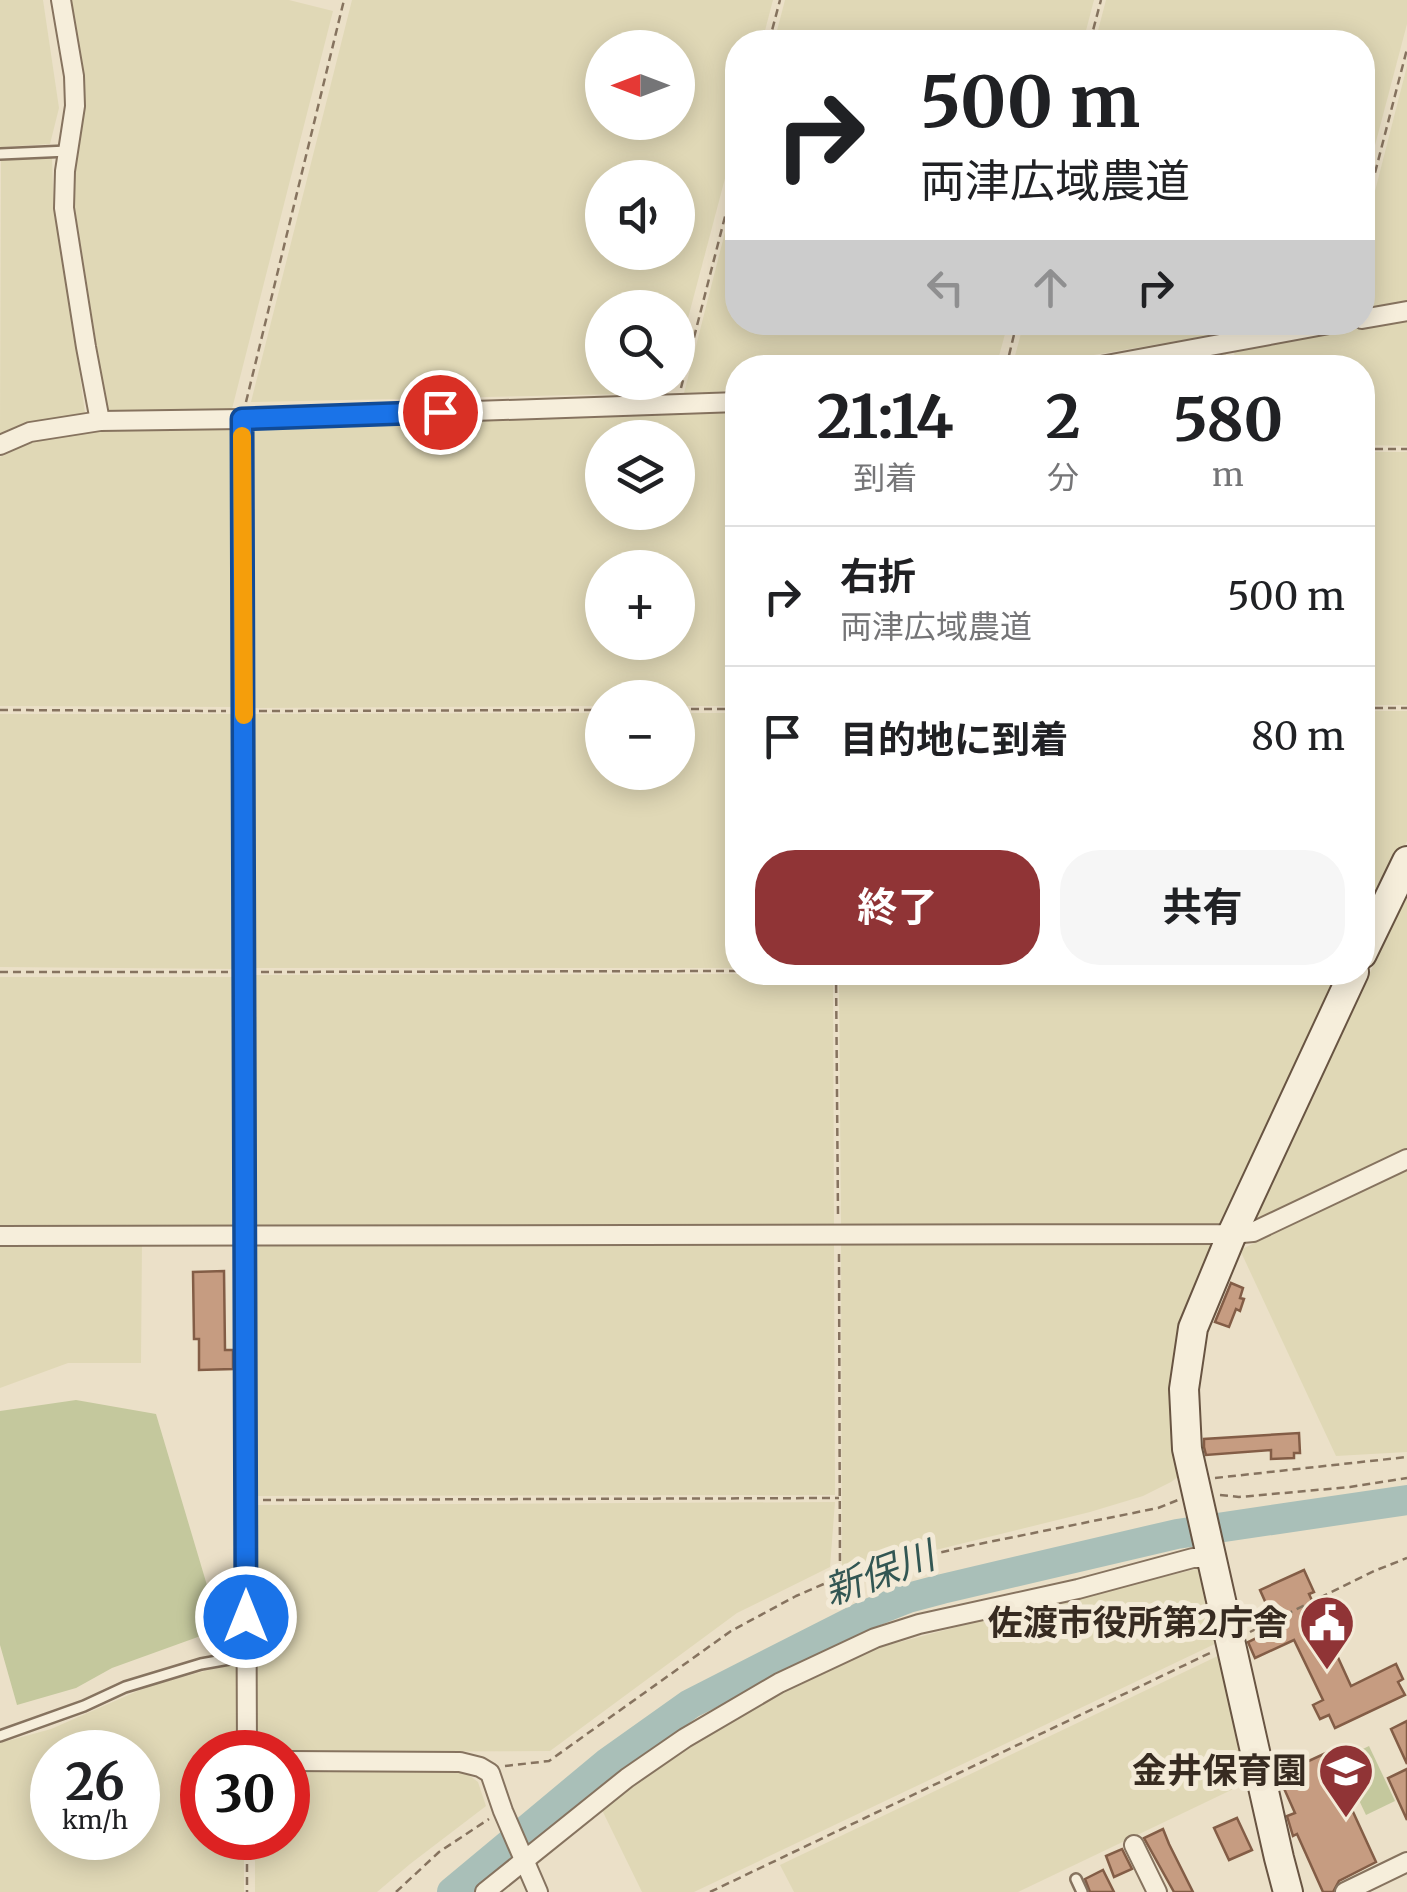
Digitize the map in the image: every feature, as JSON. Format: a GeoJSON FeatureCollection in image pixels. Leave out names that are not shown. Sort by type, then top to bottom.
{"type":"FeatureCollection","features":[{"type":"Feature","properties":{"kind":"main road"},"geometry":{"type":"LineString","coordinates":[[1375,927],[1407,861]]}},
{"type":"Feature","properties":{"kind":"main road"},"geometry":{"type":"LineString","coordinates":[[1288,1892],[1187,1449],[1187,1357],[1192,1328],[1232,1234],[1348,985]]}},
{"type":"Feature","properties":{"kind":"street"},"geometry":{"type":"LineString","coordinates":[[61,0],[75,106],[64,208],[100,421]]}},
{"type":"Feature","properties":{"kind":"street"},"geometry":{"type":"LineString","coordinates":[[1375,316],[1407,311]]}},
{"type":"Feature","properties":{"kind":"street"},"geometry":{"type":"LineString","coordinates":[[1161,355],[1269,335]]}},
{"type":"Feature","properties":{"kind":"street"},"geometry":{"type":"LineString","coordinates":[[0,444],[30,432],[100,421],[725,402]]}},
{"type":"Feature","properties":{"kind":"street"},"geometry":{"type":"LineString","coordinates":[[242,419],[247,1730]]}},
{"type":"Feature","properties":{"kind":"street"},"geometry":{"type":"LineString","coordinates":[[0,1236],[1232,1234],[1253,1232],[1407,1159]]}},
{"type":"Feature","properties":{"kind":"street"},"geometry":{"type":"LineString","coordinates":[[486,1892],[627,1778],[686,1738],[779,1683],[875,1638],[1193,1558],[1212,1558]]}},
{"type":"Feature","properties":{"kind":"street"},"geometry":{"type":"LineString","coordinates":[[310,1761],[460,1762],[490,1773],[502,1811],[538,1892]]}},
{"type":"Feature","properties":{"kind":"street"},"geometry":{"type":"LineString","coordinates":[[1134,1845],[1157,1892]]}},
{"type":"Feature","properties":{"kind":"street"},"geometry":{"type":"LineString","coordinates":[[1345,1892],[1407,1862]]}},
{"type":"Feature","properties":{"kind":"lane"},"geometry":{"type":"LineString","coordinates":[[0,154],[68,150]]}},
{"type":"Feature","properties":{"kind":"lane"},"geometry":{"type":"LineString","coordinates":[[0,1736],[125,1687],[200,1664],[246,1656]]}},
{"type":"Feature","properties":{"kind":"lane"},"geometry":{"type":"LineString","coordinates":[[1076,1879],[1082,1892]]}},
{"type":"Feature","properties":{"kind":"path"},"geometry":{"type":"LineString","coordinates":[[242,419],[344,0]]}},
{"type":"Feature","properties":{"kind":"path"},"geometry":{"type":"LineString","coordinates":[[772,30],[780,0]]}},
{"type":"Feature","properties":{"kind":"path"},"geometry":{"type":"LineString","coordinates":[[1093,30],[1101,0]]}},
{"type":"Feature","properties":{"kind":"path"},"geometry":{"type":"LineString","coordinates":[[1375,173],[1407,50]]}},
{"type":"Feature","properties":{"kind":"path"},"geometry":{"type":"LineString","coordinates":[[677,404],[725,217]]}},
{"type":"Feature","properties":{"kind":"path"},"geometry":{"type":"LineString","coordinates":[[1375,448],[1407,449]]}},
{"type":"Feature","properties":{"kind":"path"},"geometry":{"type":"LineString","coordinates":[[1375,708],[1407,708]]}},
{"type":"Feature","properties":{"kind":"path"},"geometry":{"type":"LineString","coordinates":[[695,709],[725,709]]}},
{"type":"Feature","properties":{"kind":"path"},"geometry":{"type":"LineString","coordinates":[[0,710],[585,710]]}},
{"type":"Feature","properties":{"kind":"path"},"geometry":{"type":"LineString","coordinates":[[0,972],[725,971]]}},
{"type":"Feature","properties":{"kind":"path"},"geometry":{"type":"LineString","coordinates":[[836,985],[840,1578]]}},
{"type":"Feature","properties":{"kind":"path"},"geometry":{"type":"LineString","coordinates":[[490,1773],[509,1764],[549,1761],[731,1631],[796,1596],[840,1578],[969,1546],[1158,1508],[1197,1486],[1407,1456]]}},
{"type":"Feature","properties":{"kind":"path"},"geometry":{"type":"LineString","coordinates":[[1197,1486],[1239,1497],[1407,1478]]}},
{"type":"Feature","properties":{"kind":"path"},"geometry":{"type":"LineString","coordinates":[[247,1500],[839,1498]]}},
{"type":"Feature","properties":{"kind":"path"},"geometry":{"type":"LineString","coordinates":[[710,1892],[1407,1558]]}},
{"type":"Feature","properties":{"kind":"path"},"geometry":{"type":"LineString","coordinates":[[396,1892],[439,1852],[502,1811]]}},
{"type":"Feature","properties":{"kind":"path"},"geometry":{"type":"LineString","coordinates":[[247,1860],[247,1892]]}},
{"type":"Feature","properties":{"kind":"shaded area"},"geometry":{"type":"Polygon","coordinates":[[[0,0],[43,0],[59,108],[50,144],[0,147],[0,0]]]}},
{"type":"Feature","properties":{"kind":"shaded area"},"geometry":{"type":"Polygon","coordinates":[[[68,0],[289,0],[333,11],[232,409],[107,411],[71,184],[85,98],[68,0]]]}},
{"type":"Feature","properties":{"kind":"shaded area"},"geometry":{"type":"Polygon","coordinates":[[[352,0],[773,0],[765,30],[725,30],[725,178],[695,292],[585,290],[585,395],[251,402],[352,0]]]}},
{"type":"Feature","properties":{"kind":"shaded area"},"geometry":{"type":"Polygon","coordinates":[[[785,0],[1094,0],[1086,30],[777,30],[785,0]]]}},
{"type":"Feature","properties":{"kind":"shaded area"},"geometry":{"type":"Polygon","coordinates":[[[1106,0],[1407,0],[1407,24],[1375,145],[1375,30],[1098,30],[1106,0]]]}},
{"type":"Feature","properties":{"kind":"shaded area"},"geometry":{"type":"Polygon","coordinates":[[[1407,66],[1407,303],[1375,310],[1375,191],[1407,66]]]}},
{"type":"Feature","properties":{"kind":"shaded area"},"geometry":{"type":"Polygon","coordinates":[[[1,158],[52,158],[54,215],[85,413],[0,433],[1,158]]]}},
{"type":"Feature","properties":{"kind":"shaded area"},"geometry":{"type":"Polygon","coordinates":[[[725,232],[725,335],[1005,335],[999,355],[725,355],[725,391],[695,393],[695,350],[725,232]]]}},
{"type":"Feature","properties":{"kind":"shaded area"},"geometry":{"type":"Polygon","coordinates":[[[1407,318],[1407,446],[1375,445],[1375,355],[1234,355],[1234,349],[1312,335],[1375,335],[1375,324],[1407,318]]]}},
{"type":"Feature","properties":{"kind":"shaded area"},"geometry":{"type":"Polygon","coordinates":[[[1021,335],[1211,335],[1094,355],[1015,355],[1021,335]]]}},
{"type":"Feature","properties":{"kind":"shaded area"},"geometry":{"type":"Polygon","coordinates":[[[725,409],[725,706],[695,706],[695,680],[585,680],[585,706],[249,708],[250,425],[725,409]]]}},
{"type":"Feature","properties":{"kind":"shaded area"},"geometry":{"type":"Polygon","coordinates":[[[236,427],[236,707],[0,706],[0,457],[34,441],[67,432],[236,427]]]}},
{"type":"Feature","properties":{"kind":"shaded area"},"geometry":{"type":"Polygon","coordinates":[[[1375,452],[1407,452],[1407,705],[1375,705],[1375,452]]]}},
{"type":"Feature","properties":{"kind":"shaded area"},"geometry":{"type":"Polygon","coordinates":[[[1375,711],[1407,711],[1407,841],[1375,910],[1375,711]]]}},
{"type":"Feature","properties":{"kind":"shaded area"},"geometry":{"type":"Polygon","coordinates":[[[585,713],[585,790],[695,790],[695,713],[725,713],[725,968],[250,968],[250,714],[585,713]]]}},
{"type":"Feature","properties":{"kind":"shaded area"},"geometry":{"type":"Polygon","coordinates":[[[0,714],[237,714],[237,969],[0,967],[0,714]]]}},
{"type":"Feature","properties":{"kind":"shaded area"},"geometry":{"type":"Polygon","coordinates":[[[1407,893],[1407,1149],[1256,1219],[1364,985],[1375,985],[1375,962],[1407,893]]]}},
{"type":"Feature","properties":{"kind":"shaded area"},"geometry":{"type":"Polygon","coordinates":[[[725,974],[725,985],[833,985],[834,1229],[252,1230],[251,975],[725,974]]]}},
{"type":"Feature","properties":{"kind":"shaded area"},"geometry":{"type":"Polygon","coordinates":[[[0,977],[237,977],[238,1230],[0,1230],[0,977]]]}},
{"type":"Feature","properties":{"kind":"shaded area"},"geometry":{"type":"Polygon","coordinates":[[[839,985],[1338,985],[1227,1227],[841,1229],[839,985]]]}},
{"type":"Feature","properties":{"kind":"shaded area"},"geometry":{"type":"Polygon","coordinates":[[[1407,1169],[1407,1452],[1336,1456],[1240,1250],[1407,1169]]]}},
{"type":"Feature","properties":{"kind":"shaded area"},"geometry":{"type":"Polygon","coordinates":[[[841,1239],[1209,1239],[1216,1248],[1182,1474],[1143,1496],[1090,1512],[842,1573],[841,1239]]]}},
{"type":"Feature","properties":{"kind":"shaded area"},"geometry":{"type":"Polygon","coordinates":[[[834,1240],[835,1495],[253,1496],[253,1242],[834,1240]]]}},
{"type":"Feature","properties":{"kind":"shaded area"},"geometry":{"type":"Polygon","coordinates":[[[0,1242],[142,1242],[141,1363],[68,1363],[0,1388],[0,1242]]]}},
{"type":"Feature","properties":{"kind":"shaded area"},"geometry":{"type":"Polygon","coordinates":[[[835,1502],[830,1567],[737,1613],[550,1751],[310,1752],[310,1730],[253,1730],[254,1505],[835,1502]]]}},
{"type":"Feature","properties":{"kind":"shaded area"},"geometry":{"type":"Polygon","coordinates":[[[1201,1568],[1219,1642],[694,1892],[642,1892],[601,1808],[755,1707],[877,1648],[1201,1568]]]}},
{"type":"Feature","properties":{"kind":"shaded area"},"geometry":{"type":"Polygon","coordinates":[[[1224,1653],[1248,1782],[1018,1892],[794,1892],[780,1865],[1224,1653]]]}},
{"type":"Feature","properties":{"kind":"shaded area"},"geometry":{"type":"Polygon","coordinates":[[[227,1665],[242,1665],[243,1730],[180,1730],[180,1860],[244,1860],[244,1892],[0,1892],[0,1743],[30,1735],[30,1860],[160,1860],[160,1730],[47,1730],[149,1686],[227,1665]]]}},
{"type":"Feature","properties":{"kind":"shaded area"},"geometry":{"type":"Polygon","coordinates":[[[458,1767],[478,1782],[486,1806],[377,1892],[255,1892],[255,1860],[310,1860],[310,1768],[458,1767]]]}},
{"type":"Feature","properties":{"kind":"green space"},"geometry":{"type":"Polygon","coordinates":[[[76,1400],[156,1414],[220,1629],[112,1668],[76,1688],[17,1705],[0,1645],[0,1411],[76,1400]]]}},
{"type":"Feature","properties":{"kind":"green space"},"geometry":{"type":"Polygon","coordinates":[[[1369,1746],[1395,1801],[1366,1815],[1340,1760],[1369,1746]]]}},
{"type":"Feature","properties":{"kind":"building"},"geometry":{"type":"Polygon","coordinates":[[[224,1271],[225,1350],[233,1350],[233,1369],[199,1370],[199,1339],[194,1339],[193,1272],[224,1271]]]}},
{"type":"Feature","properties":{"kind":"building"},"geometry":{"type":"Polygon","coordinates":[[[1231,1283],[1243,1288],[1240,1298],[1244,1299],[1229,1327],[1215,1322],[1231,1283]]]}},
{"type":"Feature","properties":{"kind":"building"},"geometry":{"type":"Polygon","coordinates":[[[1299,1433],[1300,1453],[1294,1453],[1294,1458],[1271,1459],[1271,1450],[1206,1455],[1204,1447],[1204,1439],[1299,1433]]]}},
{"type":"Feature","properties":{"kind":"building","name":"佐渡市役所第2庁舎"},"geometry":{"type":"Polygon","coordinates":[[[1304,1570],[1314,1592],[1309,1594],[1351,1686],[1396,1664],[1403,1679],[1398,1682],[1405,1695],[1335,1728],[1329,1715],[1320,1719],[1313,1705],[1323,1700],[1294,1640],[1255,1658],[1248,1642],[1277,1628],[1260,1590],[1304,1570]]]}},
{"type":"Feature","properties":{"kind":"building"},"geometry":{"type":"Polygon","coordinates":[[[1407,1721],[1407,1764],[1391,1729],[1407,1721]]]}},
{"type":"Feature","properties":{"kind":"building"},"geometry":{"type":"Polygon","coordinates":[[[1326,1753],[1376,1862],[1339,1881],[1333,1892],[1323,1892],[1297,1834],[1293,1836],[1287,1816],[1295,1813],[1278,1775],[1326,1753]]]}},
{"type":"Feature","properties":{"kind":"building"},"geometry":{"type":"Polygon","coordinates":[[[1407,1769],[1407,1820],[1388,1778],[1407,1769]]]}},
{"type":"Feature","properties":{"kind":"building"},"geometry":{"type":"Polygon","coordinates":[[[1237,1818],[1252,1850],[1229,1860],[1214,1828],[1237,1818]]]}},
{"type":"Feature","properties":{"kind":"building"},"geometry":{"type":"Polygon","coordinates":[[[1163,1829],[1193,1892],[1174,1892],[1144,1838],[1163,1829]]]}},
{"type":"Feature","properties":{"kind":"building"},"geometry":{"type":"Polygon","coordinates":[[[1122,1849],[1132,1869],[1114,1877],[1106,1856],[1122,1849]]]}},
{"type":"Feature","properties":{"kind":"building"},"geometry":{"type":"Polygon","coordinates":[[[1103,1870],[1114,1892],[1090,1892],[1085,1879],[1103,1870]]]}},
{"type":"Feature","properties":{"kind":"waterway","name":"新保川"},"geometry":{"type":"LineString","coordinates":[[452,1892],[607,1763],[690,1704],[865,1615],[942,1589],[1177,1534],[1407,1500]]}},
{"type":"Feature","properties":{"kind":"slow traffic"},"geometry":{"type":"LineString","coordinates":[[242,436],[244,715]]}},
{"type":"Feature","properties":{"kind":"place","name":"佐渡市役所第2庁舎"},"geometry":{"type":"Point","coordinates":[1327,1672]}},
{"type":"Feature","properties":{"kind":"place","name":"金井保育園"},"geometry":{"type":"Point","coordinates":[1346,1820]}},
{"type":"Feature","properties":{"kind":"route"},"geometry":{"type":"LineString","coordinates":[[246,1617],[242,419],[440,412]]}}]}
